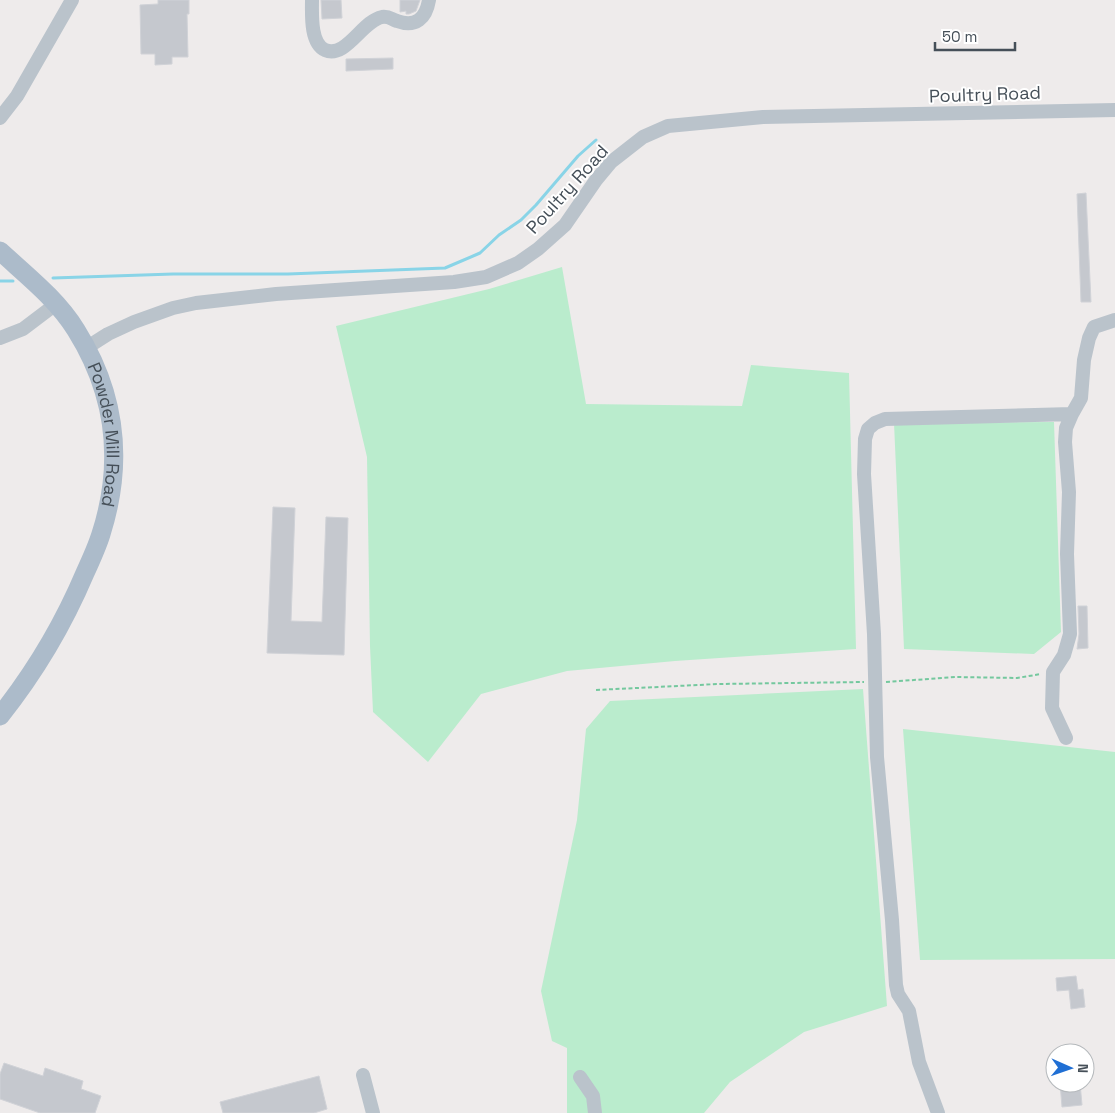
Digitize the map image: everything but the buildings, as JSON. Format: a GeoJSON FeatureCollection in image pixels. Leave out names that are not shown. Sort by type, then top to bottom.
{"type":"FeatureCollection","features":[{"type":"Feature","properties":{"kind":"main road","name":"Powder Mill Road"},"geometry":{"type":"LineString","coordinates":[[0,251],[56,304],[70,321],[86,348],[104,386],[110,409],[115,446],[113,477],[101,535],[79,589],[60,627],[34,670],[0,716]]}},
{"type":"Feature","properties":{"kind":"street"},"geometry":{"type":"LineString","coordinates":[[0,118],[17,96],[72,0]]}},
{"type":"Feature","properties":{"kind":"street"},"geometry":{"type":"LineString","coordinates":[[312,0],[316,40],[322,48],[328,51],[339,51],[352,38],[381,17],[389,16],[403,22],[417,21],[427,11],[429,0]]}},
{"type":"Feature","properties":{"kind":"street","name":"Poultry Road"},"geometry":{"type":"LineString","coordinates":[[86,348],[108,334],[134,322],[173,308],[196,303],[276,294],[454,282],[486,277],[518,263],[538,249],[565,225],[611,162],[643,137],[668,126],[763,117],[1115,110]]}},
{"type":"Feature","properties":{"kind":"street"},"geometry":{"type":"LineString","coordinates":[[0,338],[23,329],[56,304]]}},
{"type":"Feature","properties":{"kind":"street"},"geometry":{"type":"LineString","coordinates":[[1066,738],[1052,708],[1053,672],[1064,656],[1070,634],[1067,554],[1069,492],[1064,442],[1066,428],[1081,398],[1088,338],[1094,327],[1115,320]]}},
{"type":"Feature","properties":{"kind":"street"},"geometry":{"type":"LineString","coordinates":[[938,1113],[919,1062],[909,1011],[898,994],[896,985],[877,757],[874,634],[864,474],[865,439],[868,429],[875,423],[885,419],[1072,414]]}},
{"type":"Feature","properties":{"kind":"street"},"geometry":{"type":"LineString","coordinates":[[363,1075],[374,1113]]}},
{"type":"Feature","properties":{"kind":"street"},"geometry":{"type":"LineString","coordinates":[[580,1077],[593,1096],[595,1113]]}},
{"type":"Feature","properties":{"kind":"path"},"geometry":{"type":"LineString","coordinates":[[596,690],[718,684],[1017,678],[1053,672]]}},
{"type":"Feature","properties":{"kind":"green space"},"geometry":{"type":"Polygon","coordinates":[[[562,267],[586,404],[742,406],[751,365],[849,373],[856,649],[675,661],[567,671],[481,694],[428,762],[373,712],[367,457],[336,326],[489,289],[562,267]]]}},
{"type":"Feature","properties":{"kind":"green space"},"geometry":{"type":"Polygon","coordinates":[[[1054,422],[1061,632],[1034,654],[904,649],[894,423],[1054,422]]]}},
{"type":"Feature","properties":{"kind":"green space"},"geometry":{"type":"Polygon","coordinates":[[[863,689],[887,1006],[804,1032],[730,1082],[704,1113],[567,1113],[567,1048],[552,1041],[541,991],[577,820],[586,729],[610,701],[863,689]]]}},
{"type":"Feature","properties":{"kind":"green space"},"geometry":{"type":"Polygon","coordinates":[[[903,729],[1115,752],[1115,959],[920,960],[903,729]]]}},
{"type":"Feature","properties":{"kind":"waterway"},"geometry":{"type":"LineString","coordinates":[[53,278],[173,274],[288,274],[445,268],[480,253],[499,235],[521,220],[578,156],[596,140]]}},
{"type":"Feature","properties":{"kind":"waterway"},"geometry":{"type":"LineString","coordinates":[[0,281],[13,281]]}}]}
